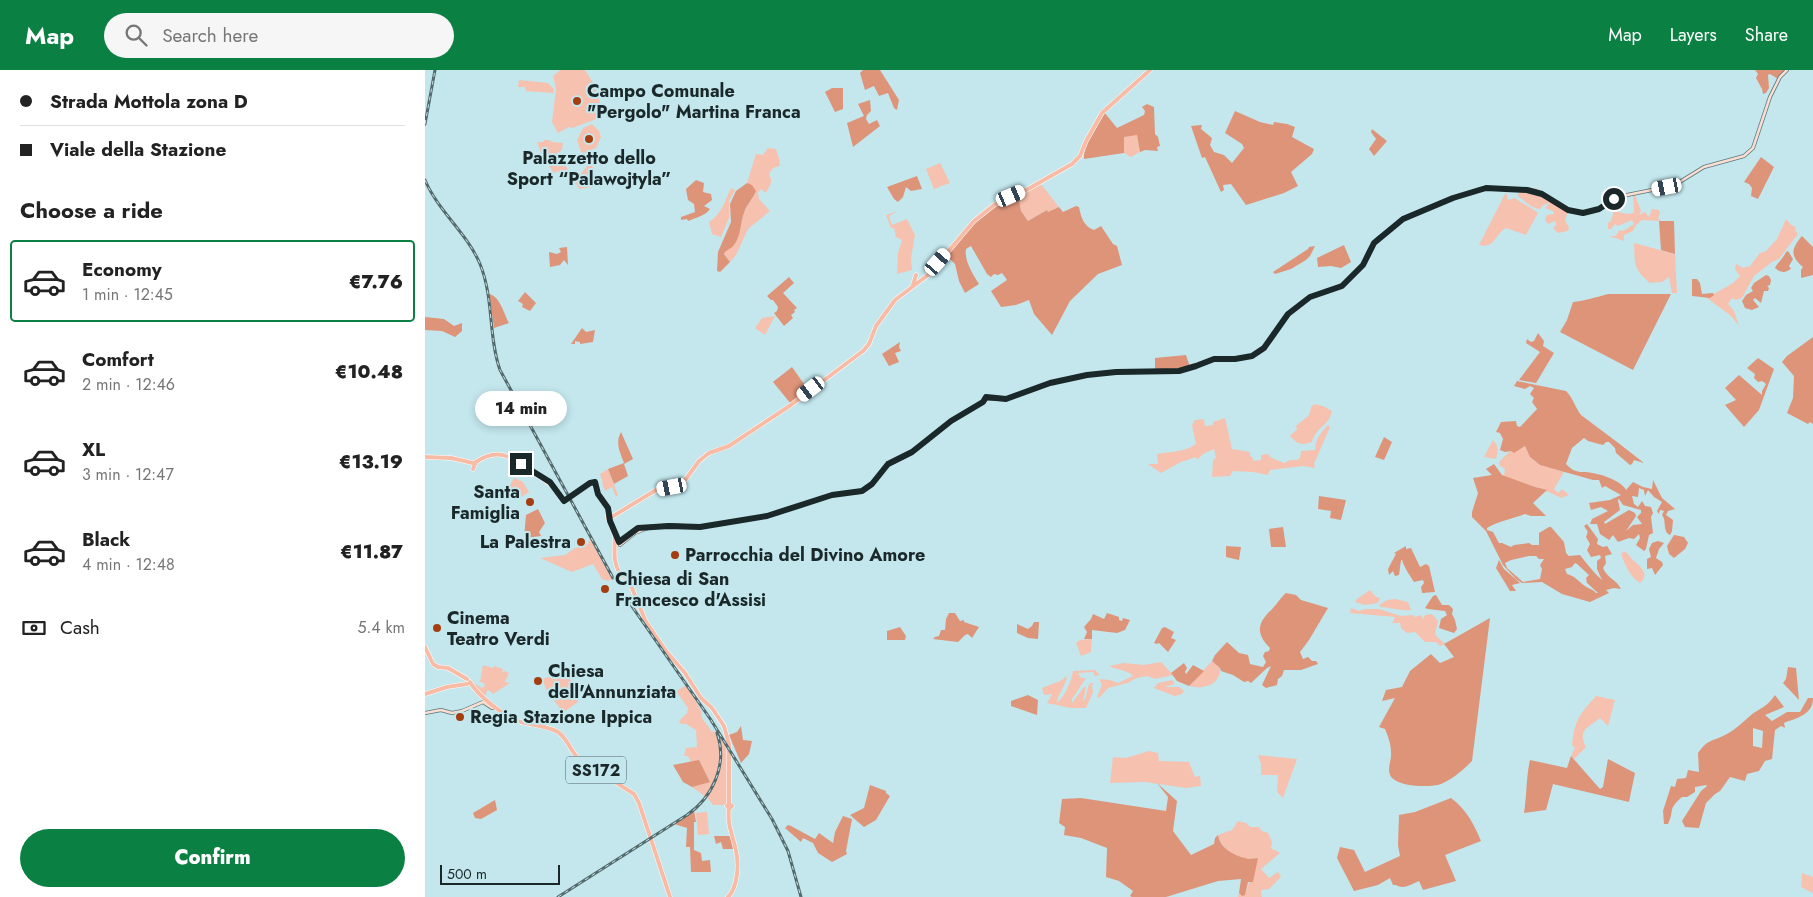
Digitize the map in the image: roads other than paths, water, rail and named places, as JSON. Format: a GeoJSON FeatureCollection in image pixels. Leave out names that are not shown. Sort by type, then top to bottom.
{"type":"FeatureCollection","features":[{"type":"Feature","properties":{"kind":"main road"},"geometry":{"type":"LineString","coordinates":[[609,518],[657,490],[672,487],[686,479],[699,461],[709,453],[729,446],[791,405],[863,351],[869,344],[877,326],[890,306],[903,292],[912,287],[917,279],[924,278],[974,221],[1003,201],[1041,182],[1076,160],[1080,156],[1102,113],[1149,70]]}},
{"type":"Feature","properties":{"kind":"main road"},"geometry":{"type":"LineString","coordinates":[[617,544],[640,529],[669,526],[700,527],[767,516],[832,495],[862,491],[872,484],[888,464],[912,452],[951,421],[987,398],[1006,399],[1050,383],[1087,375],[1116,372],[1179,371],[1214,359],[1235,359],[1252,356],[1264,348],[1288,314],[1310,297],[1342,286],[1363,265],[1374,243],[1403,219],[1453,198],[1486,188],[1527,190],[1542,194],[1568,210],[1587,212],[1599,209],[1617,197],[1667,187],[1678,183],[1704,167],[1744,156],[1753,148],[1774,87],[1787,70]]}},
{"type":"Feature","properties":{"kind":"main road"},"geometry":{"type":"LineString","coordinates":[[425,457],[453,458],[474,463],[491,454],[511,457],[550,482],[565,500],[593,483],[608,508],[617,544],[614,552],[615,566],[621,576],[628,579],[646,622],[685,672],[701,698],[712,708],[724,726],[729,744],[728,820],[736,850],[737,866],[734,889],[728,897]]}},
{"type":"Feature","properties":{"kind":"main road"},"geometry":{"type":"LineString","coordinates":[[425,647],[433,664],[438,667],[448,668],[467,682]]}},
{"type":"Feature","properties":{"kind":"main road"},"geometry":{"type":"LineString","coordinates":[[425,694],[467,682]]}},
{"type":"Feature","properties":{"kind":"main road","name":"SS172"},"geometry":{"type":"LineString","coordinates":[[467,682],[497,707],[518,721],[559,733],[579,759],[634,794],[639,803],[670,897]]}},
{"type":"Feature","properties":{"kind":"main road"},"geometry":{"type":"LineString","coordinates":[[425,712],[441,710],[462,711],[483,702],[492,708],[497,707]]}},
{"type":"Feature","properties":{"kind":"railway"},"geometry":{"type":"LineString","coordinates":[[425,124],[435,70]]}},
{"type":"Feature","properties":{"kind":"railway"},"geometry":{"type":"LineString","coordinates":[[425,180],[437,202],[468,242],[480,264],[487,290],[496,357],[500,370],[613,578]]}},
{"type":"Feature","properties":{"kind":"railway"},"geometry":{"type":"LineString","coordinates":[[624,595],[711,720],[772,819],[788,851],[801,897]]}},
{"type":"Feature","properties":{"kind":"railway"},"geometry":{"type":"LineString","coordinates":[[558,897],[696,808],[711,789],[716,779],[721,756],[717,733]]}},
{"type":"Feature","properties":{"kind":"place","name":"Campo Comunale \"Pergolo\" Martina Franca"},"geometry":{"type":"Point","coordinates":[577,101]}},
{"type":"Feature","properties":{"kind":"place","name":"Palazzetto dello Sport “Palawojtyla”"},"geometry":{"type":"Point","coordinates":[589,139]}},
{"type":"Feature","properties":{"kind":"place","name":"Santa Famiglia"},"geometry":{"type":"Point","coordinates":[530,502]}},
{"type":"Feature","properties":{"kind":"place","name":"La Palestra"},"geometry":{"type":"Point","coordinates":[581,542]}},
{"type":"Feature","properties":{"kind":"place","name":"Parrocchia del Divino Amore"},"geometry":{"type":"Point","coordinates":[675,555]}},
{"type":"Feature","properties":{"kind":"place","name":"Chiesa di San Francesco d'Assisi"},"geometry":{"type":"Point","coordinates":[605,589]}},
{"type":"Feature","properties":{"kind":"place","name":"Cinema Teatro Verdi"},"geometry":{"type":"Point","coordinates":[437,628]}},
{"type":"Feature","properties":{"kind":"place","name":"Chiesa dell'Annunziata"},"geometry":{"type":"Point","coordinates":[538,681]}},
{"type":"Feature","properties":{"kind":"place","name":"Regia Stazione Ippica"},"geometry":{"type":"Point","coordinates":[460,717]}}]}
